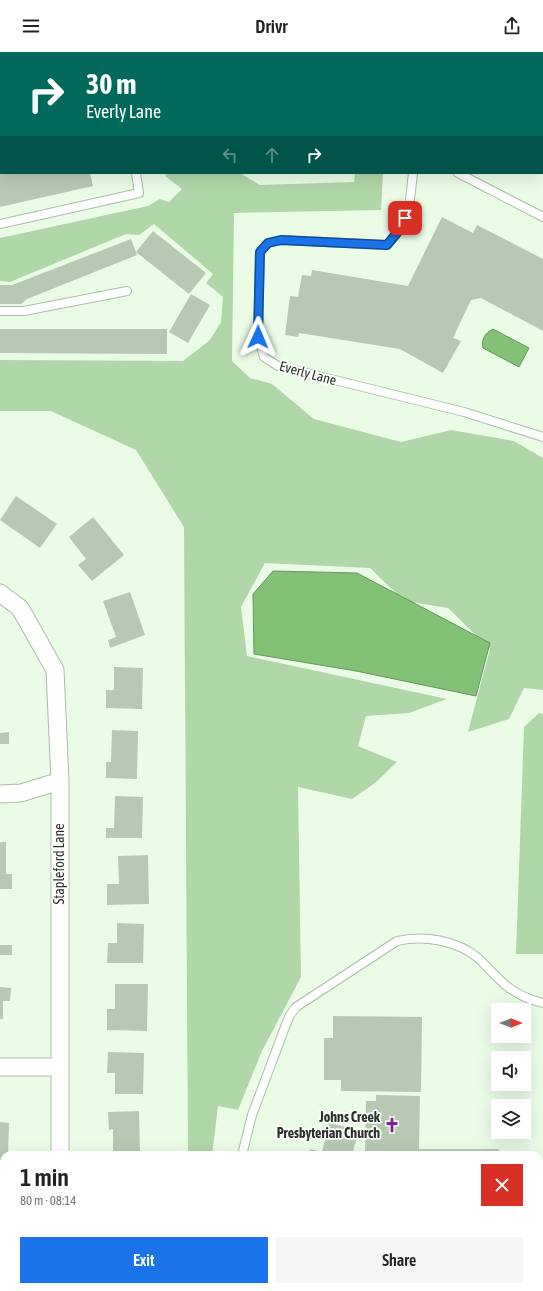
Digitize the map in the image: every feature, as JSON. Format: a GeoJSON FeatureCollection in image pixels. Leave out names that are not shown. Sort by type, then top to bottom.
{"type":"FeatureCollection","features":[{"type":"Feature","properties":{"kind":"street","name":"Stapleford Lane"},"geometry":{"type":"LineString","coordinates":[[0,593],[20,608],[55,670],[60,781],[60,1151]]}},
{"type":"Feature","properties":{"kind":"street"},"geometry":{"type":"LineString","coordinates":[[0,794],[21,793],[60,781]]}},
{"type":"Feature","properties":{"kind":"street"},"geometry":{"type":"LineString","coordinates":[[0,1067],[59,1068]]}},
{"type":"Feature","properties":{"kind":"lane"},"geometry":{"type":"LineString","coordinates":[[0,224],[139,193],[136,174]]}},
{"type":"Feature","properties":{"kind":"lane","name":"Everly Lane"},"geometry":{"type":"LineString","coordinates":[[413,174],[409,209],[401,228],[387,245],[281,240],[268,243],[260,252],[258,337],[264,357],[278,366],[464,412],[543,437]]}},
{"type":"Feature","properties":{"kind":"lane"},"geometry":{"type":"LineString","coordinates":[[460,174],[543,217]]}},
{"type":"Feature","properties":{"kind":"lane"},"geometry":{"type":"LineString","coordinates":[[0,311],[24,311],[127,291]]}},
{"type":"Feature","properties":{"kind":"lane"},"geometry":{"type":"LineString","coordinates":[[243,1151],[252,1115],[290,1015],[296,1007],[397,941],[415,938],[455,945],[478,958],[498,979],[516,992],[526,998],[543,1003]]}},
{"type":"Feature","properties":{"kind":"shaded area"},"geometry":{"type":"Polygon","coordinates":[[[166,174],[242,174],[260,185],[354,182],[355,174],[383,174],[381,210],[234,213],[232,361],[250,378],[272,384],[314,419],[401,442],[451,430],[514,441],[543,458],[543,690],[524,688],[509,719],[468,732],[490,649],[448,608],[404,601],[370,568],[265,563],[241,607],[247,656],[447,699],[409,713],[366,716],[358,746],[397,762],[375,783],[352,799],[298,787],[301,977],[262,1051],[238,1110],[218,1106],[212,1151],[188,1151],[184,527],[136,450],[51,411],[0,411],[0,360],[183,361],[210,340],[221,322],[223,297],[206,283],[213,274],[154,224],[139,235],[126,234],[10,282],[0,281],[0,238],[148,206],[160,199],[169,202],[182,189],[165,176],[166,174]]]}},
{"type":"Feature","properties":{"kind":"shaded area"},"geometry":{"type":"Polygon","coordinates":[[[493,329],[529,348],[519,367],[483,348],[484,337],[493,329]]]}},
{"type":"Feature","properties":{"kind":"shaded area"},"geometry":{"type":"Polygon","coordinates":[[[273,571],[357,573],[490,643],[476,696],[356,671],[254,654],[253,594],[273,571]]]}},
{"type":"Feature","properties":{"kind":"shaded area"},"geometry":{"type":"Polygon","coordinates":[[[539,713],[543,714],[543,954],[516,954],[524,727],[539,713]]]}},
{"type":"Feature","properties":{"kind":"building"},"geometry":{"type":"Polygon","coordinates":[[[0,174],[90,174],[93,186],[0,207],[0,174]]]}},
{"type":"Feature","properties":{"kind":"building"},"geometry":{"type":"Polygon","coordinates":[[[442,217],[473,233],[477,225],[543,259],[543,331],[481,298],[471,300],[453,338],[461,341],[443,373],[400,349],[299,333],[298,337],[285,335],[290,296],[298,297],[302,275],[311,276],[312,270],[408,286],[442,217]]]}},
{"type":"Feature","properties":{"kind":"building"},"geometry":{"type":"Polygon","coordinates":[[[153,231],[206,273],[189,294],[136,252],[153,231]]]}},
{"type":"Feature","properties":{"kind":"building"},"geometry":{"type":"Polygon","coordinates":[[[131,239],[137,255],[27,299],[21,304],[0,304],[0,285],[12,285],[131,239]]]}},
{"type":"Feature","properties":{"kind":"building"},"geometry":{"type":"Polygon","coordinates":[[[191,294],[210,305],[188,343],[169,332],[191,294]]]}},
{"type":"Feature","properties":{"kind":"building"},"geometry":{"type":"Polygon","coordinates":[[[0,329],[167,329],[167,354],[0,353],[0,329]]]}},
{"type":"Feature","properties":{"kind":"building"},"geometry":{"type":"Polygon","coordinates":[[[16,496],[57,524],[40,548],[0,520],[16,496]]]}},
{"type":"Feature","properties":{"kind":"building"},"geometry":{"type":"Polygon","coordinates":[[[93,517],[124,555],[92,581],[78,565],[86,559],[69,537],[93,517]]]}},
{"type":"Feature","properties":{"kind":"building"},"geometry":{"type":"Polygon","coordinates":[[[130,592],[145,635],[110,648],[108,640],[116,637],[103,601],[130,592]]]}},
{"type":"Feature","properties":{"kind":"building"},"geometry":{"type":"Polygon","coordinates":[[[114,667],[143,668],[142,709],[106,708],[106,690],[114,690],[114,667]]]}},
{"type":"Feature","properties":{"kind":"building"},"geometry":{"type":"Polygon","coordinates":[[[112,730],[138,731],[137,779],[106,778],[106,762],[111,762],[112,730]]]}},
{"type":"Feature","properties":{"kind":"building"},"geometry":{"type":"Polygon","coordinates":[[[9,732],[9,744],[0,744],[0,733],[9,732]]]}},
{"type":"Feature","properties":{"kind":"building"},"geometry":{"type":"Polygon","coordinates":[[[115,796],[143,797],[142,838],[106,838],[106,828],[114,828],[115,796]]]}},
{"type":"Feature","properties":{"kind":"building"},"geometry":{"type":"Polygon","coordinates":[[[0,842],[6,842],[6,874],[12,874],[12,889],[0,889],[0,842]]]}},
{"type":"Feature","properties":{"kind":"building"},"geometry":{"type":"Polygon","coordinates":[[[148,855],[149,904],[107,905],[107,884],[119,884],[118,856],[148,855]]]}},
{"type":"Feature","properties":{"kind":"building"},"geometry":{"type":"Polygon","coordinates":[[[117,923],[144,924],[143,963],[107,963],[108,943],[117,943],[117,923]]]}},
{"type":"Feature","properties":{"kind":"building"},"geometry":{"type":"Polygon","coordinates":[[[0,945],[12,945],[12,955],[0,955],[0,945]]]}},
{"type":"Feature","properties":{"kind":"building"},"geometry":{"type":"Polygon","coordinates":[[[115,984],[148,984],[147,1031],[107,1030],[107,1009],[115,1009],[115,984]]]}},
{"type":"Feature","properties":{"kind":"building"},"geometry":{"type":"Polygon","coordinates":[[[0,987],[11,988],[10,1001],[3,1001],[3,1019],[0,1019],[0,987]]]}},
{"type":"Feature","properties":{"kind":"building"},"geometry":{"type":"Polygon","coordinates":[[[333,1016],[422,1017],[421,1092],[341,1091],[341,1080],[324,1080],[324,1038],[333,1038],[333,1016]]]}},
{"type":"Feature","properties":{"kind":"building"},"geometry":{"type":"Polygon","coordinates":[[[108,1052],[144,1053],[143,1094],[115,1094],[115,1073],[107,1073],[108,1052]]]}},
{"type":"Feature","properties":{"kind":"building","name":"Johns Creek Presbyterian Church"},"geometry":{"type":"Polygon","coordinates":[[[376,1095],[420,1096],[419,1149],[499,1149],[499,1151],[365,1151],[366,1101],[376,1101],[376,1095]]]}},
{"type":"Feature","properties":{"kind":"building"},"geometry":{"type":"Polygon","coordinates":[[[139,1111],[140,1151],[113,1151],[113,1129],[109,1130],[108,1112],[139,1111]]]}},
{"type":"Feature","properties":{"kind":"building"},"geometry":{"type":"Polygon","coordinates":[[[0,1122],[9,1123],[8,1151],[0,1151],[0,1122]]]}},
{"type":"Feature","properties":{"kind":"building"},"geometry":{"type":"Polygon","coordinates":[[[329,1123],[359,1130],[353,1151],[322,1151],[329,1123]]]}},
{"type":"Feature","properties":{"kind":"place","name":"Johns Creek Presbyterian Church"},"geometry":{"type":"Point","coordinates":[392,1125]}},
{"type":"Feature","properties":{"kind":"route"},"geometry":{"type":"LineString","coordinates":[[258,337],[260,252],[268,243],[281,240],[387,245],[401,228],[405,218]]}}]}
